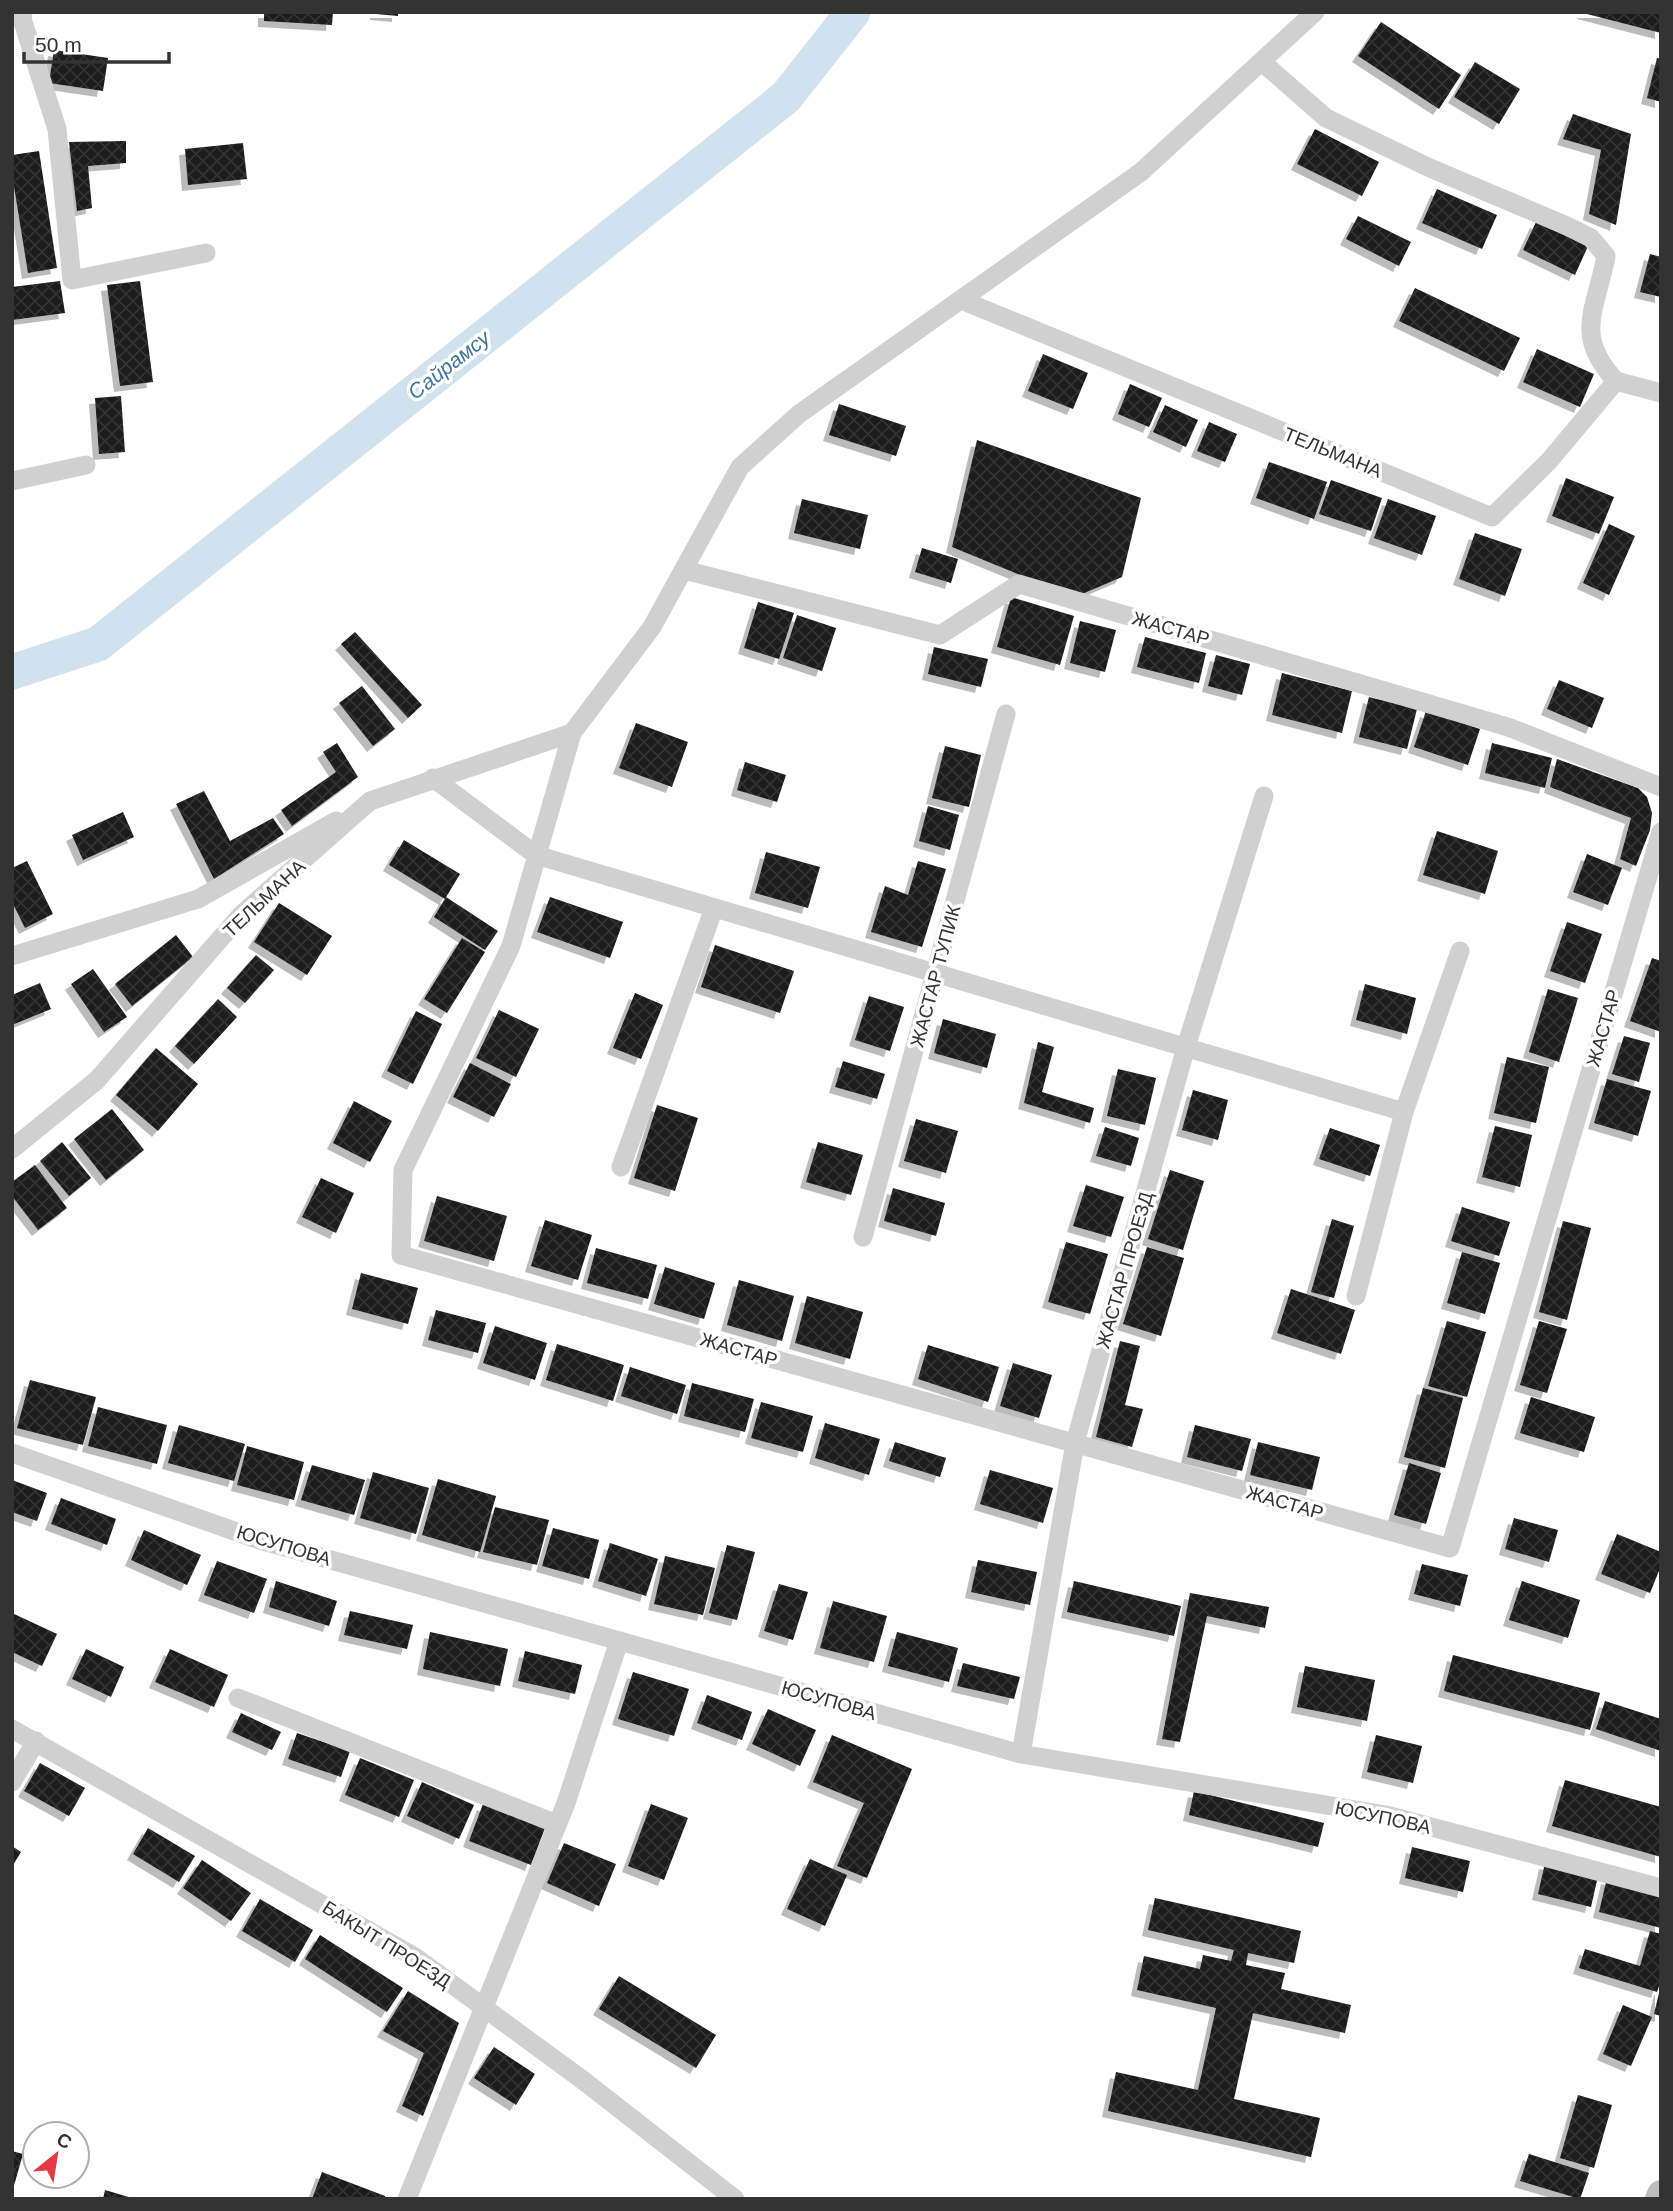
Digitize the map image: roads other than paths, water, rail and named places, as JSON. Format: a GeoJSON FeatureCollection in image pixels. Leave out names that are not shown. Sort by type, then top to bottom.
{"type":"FeatureCollection","features":[{"type":"Feature","properties":{"kind":"street"},"geometry":{"type":"LineString","coordinates":[[23,12],[22,19],[57,129],[72,281],[206,253]]}},
{"type":"Feature","properties":{"kind":"street"},"geometry":{"type":"LineString","coordinates":[[536,855],[572,733],[652,628],[740,467],[800,414],[1141,172],[1315,12]]}},
{"type":"Feature","properties":{"kind":"street"},"geometry":{"type":"LineString","coordinates":[[1262,62],[1326,118],[1430,168],[1539,213],[1591,238],[1606,256],[1589,320],[1591,343],[1599,363],[1616,382],[1661,393]]}},
{"type":"Feature","properties":{"kind":"street","name":"ТЕЛЬМАНА"},"geometry":{"type":"LineString","coordinates":[[961,300],[1492,517],[1549,461],[1616,382]]}},
{"type":"Feature","properties":{"kind":"street"},"geometry":{"type":"LineString","coordinates":[[12,481],[86,466]]}},
{"type":"Feature","properties":{"kind":"street","name":"ЖАСТАР"},"geometry":{"type":"LineString","coordinates":[[684,570],[940,635],[1019,584],[1508,727],[1661,788]]}},
{"type":"Feature","properties":{"kind":"street","name":"ЖАСТАР ТУПИК"},"geometry":{"type":"LineString","coordinates":[[863,1237],[1006,714]]}},
{"type":"Feature","properties":{"kind":"street","name":"ТЕЛЬМАНА"},"geometry":{"type":"LineString","coordinates":[[12,1149],[96,1080],[241,915],[370,801],[572,733]]}},
{"type":"Feature","properties":{"kind":"street"},"geometry":{"type":"LineString","coordinates":[[433,778],[536,855],[1404,1112]]}},
{"type":"Feature","properties":{"kind":"street","name":"ЖАСТАР ПРОЕЗД"},"geometry":{"type":"LineString","coordinates":[[1021,1754],[1075,1443],[1186,1047],[1264,796]]}},
{"type":"Feature","properties":{"kind":"street"},"geometry":{"type":"LineString","coordinates":[[12,956],[198,899],[370,801]]}},
{"type":"Feature","properties":{"kind":"street","name":"ЖАСТАР"},"geometry":{"type":"LineString","coordinates":[[536,855],[511,946],[403,1170],[401,1255],[1450,1548],[1661,832]]}},
{"type":"Feature","properties":{"kind":"street"},"geometry":{"type":"LineString","coordinates":[[621,1167],[714,908]]}},
{"type":"Feature","properties":{"kind":"street"},"geometry":{"type":"LineString","coordinates":[[1356,1296],[1404,1112],[1460,951]]}},
{"type":"Feature","properties":{"kind":"street","name":"ЮСУПОВА"},"geometry":{"type":"LineString","coordinates":[[12,1453],[260,1540],[1021,1754],[1386,1815],[1661,1888]]}},
{"type":"Feature","properties":{"kind":"street"},"geometry":{"type":"LineString","coordinates":[[407,2199],[557,1824],[620,1641]]}},
{"type":"Feature","properties":{"kind":"street"},"geometry":{"type":"LineString","coordinates":[[238,1698],[557,1824]]}},
{"type":"Feature","properties":{"kind":"street","name":"БАКЫТ ПРОЕЗД"},"geometry":{"type":"LineString","coordinates":[[12,1729],[415,1957],[735,2199]]}},
{"type":"Feature","properties":{"kind":"street"},"geometry":{"type":"LineString","coordinates":[[12,1782],[36,1741]]}},
{"type":"Feature","properties":{"kind":"waterway","name":"Сайрамсу"},"geometry":{"type":"LineString","coordinates":[[12,672],[98,644],[786,97],[853,12]]}}]}
